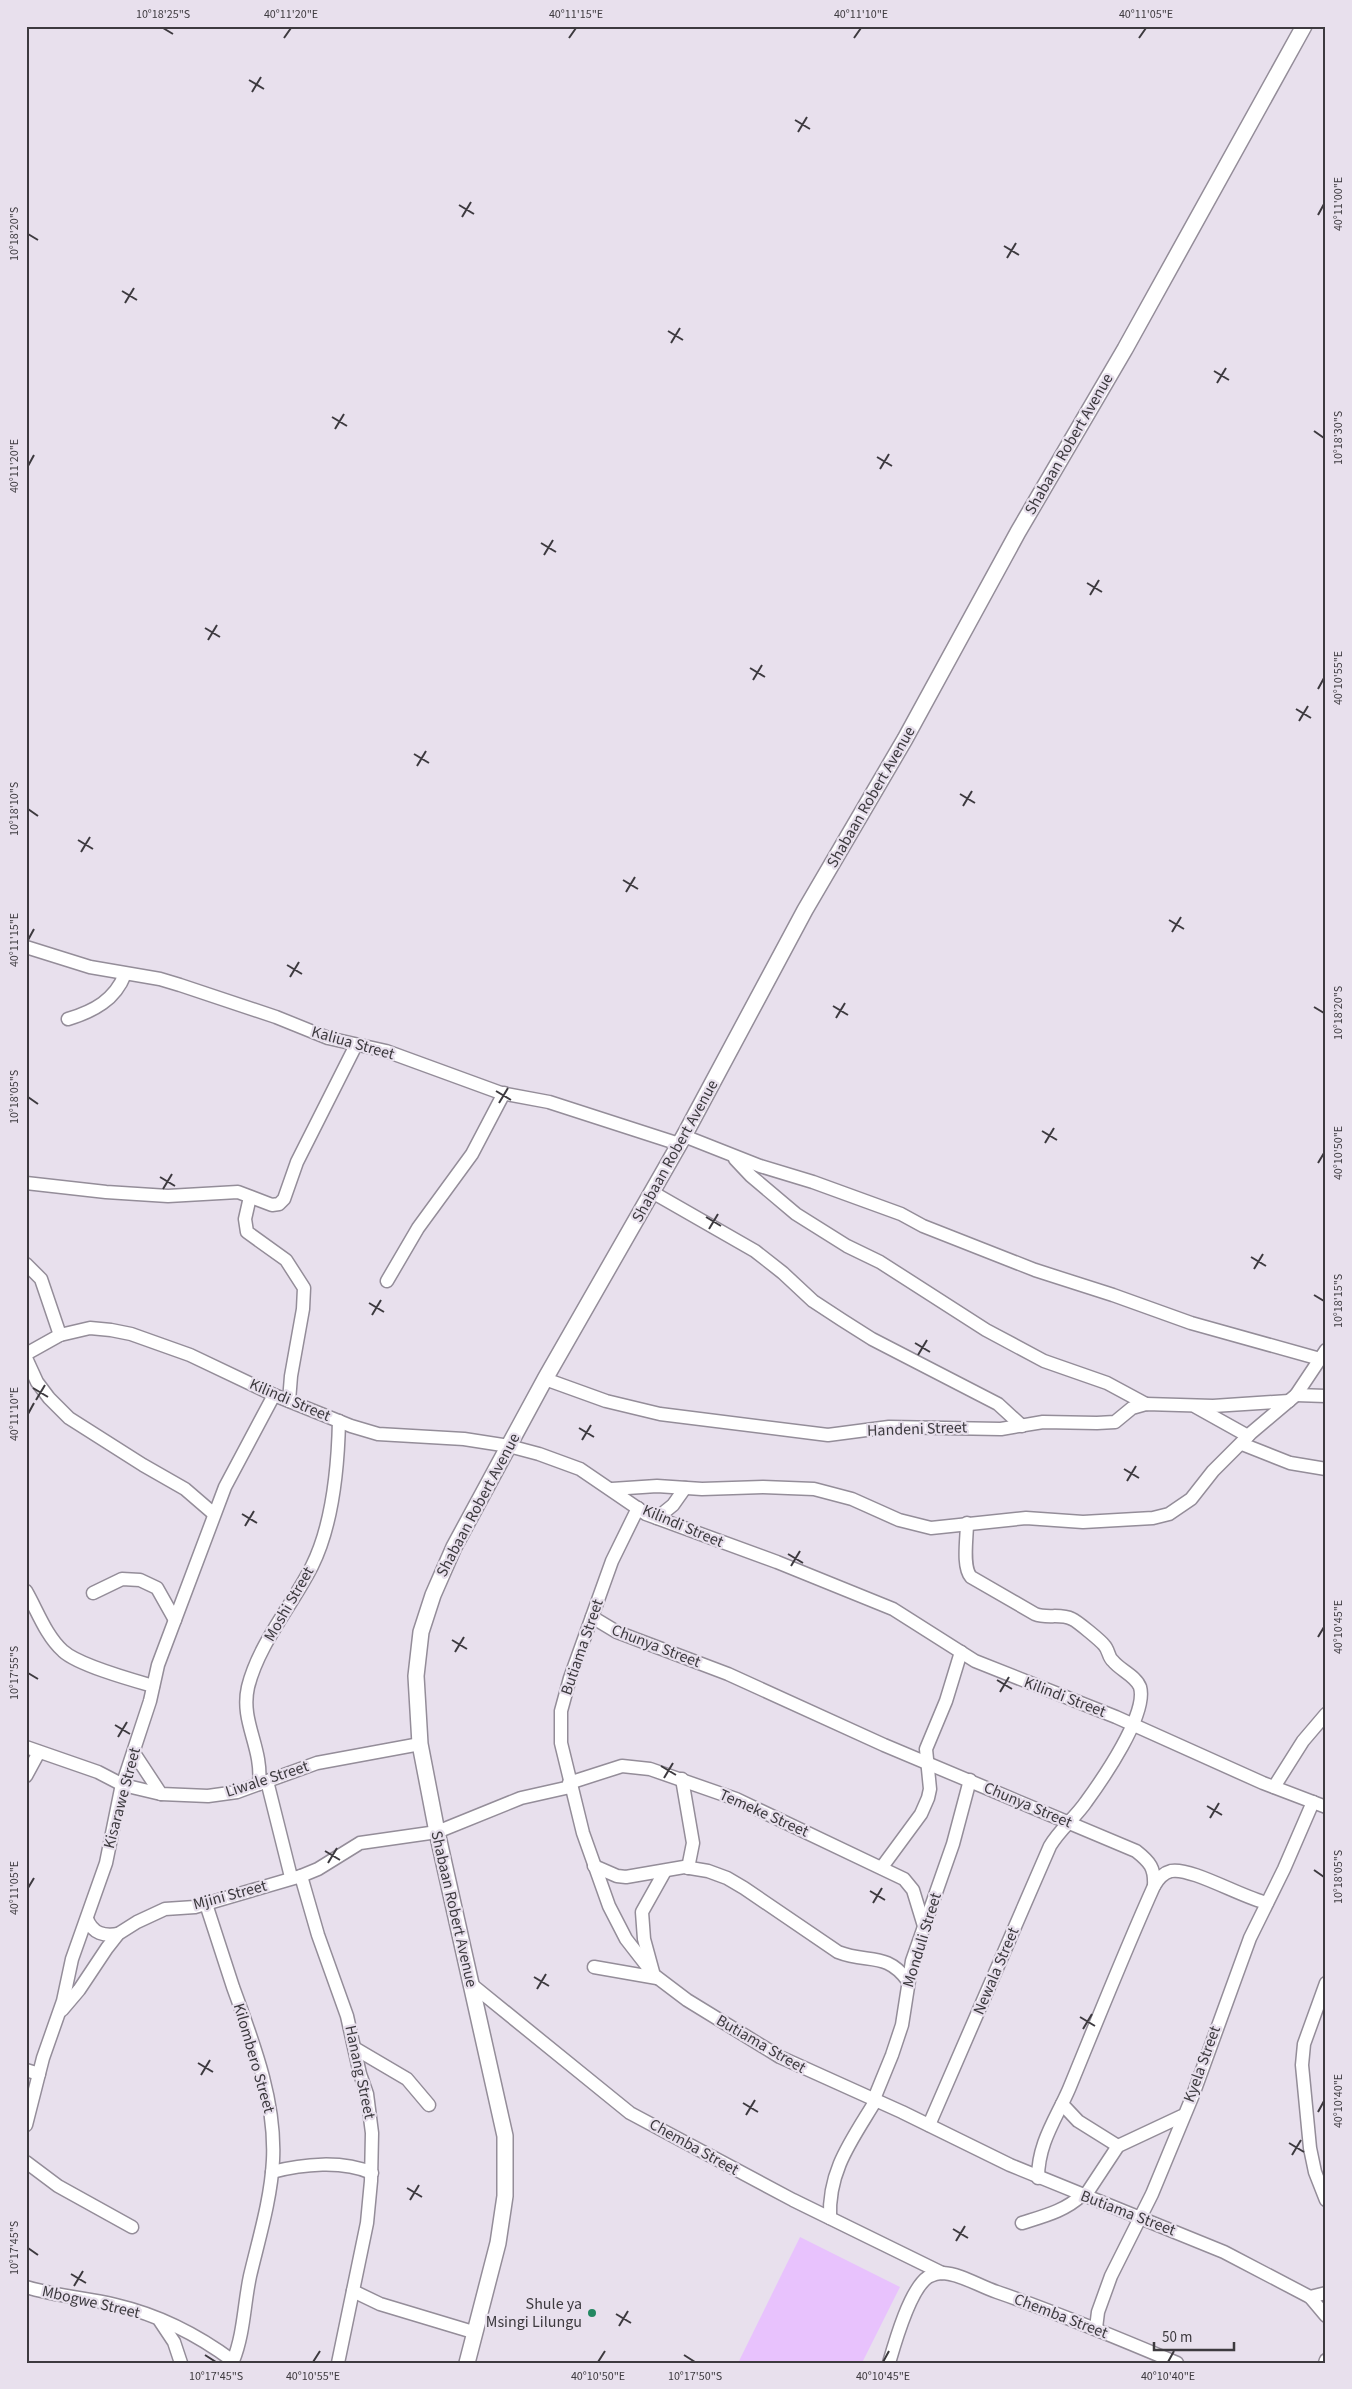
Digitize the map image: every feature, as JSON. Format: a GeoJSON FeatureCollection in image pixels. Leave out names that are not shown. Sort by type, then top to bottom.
{"type":"FeatureCollection","features":[{"type":"Feature","properties":{"kind":"main road","name":"Shabaan Robert Avenue"},"geometry":{"type":"LineString","coordinates":[[467,2363],[473,2332],[498,2243],[505,2196],[505,2136],[437,1832],[420,1744],[416,1676],[421,1632],[433,1595],[454,1547],[545,1379],[682,1140],[805,910],[905,739],[1018,532],[1125,348],[1304,26]]}},
{"type":"Feature","properties":{"kind":"street","name":"Kaliua Street"},"geometry":{"type":"LineString","coordinates":[[26,947],[90,967],[180,985],[276,1016],[317,1034],[386,1051],[504,1093],[549,1102],[682,1140],[900,1214],[923,1226],[1034,1270],[1097,1289],[1191,1323],[1323,1355]]}},
{"type":"Feature","properties":{"kind":"street"},"geometry":{"type":"LineString","coordinates":[[68,1019],[91,1010],[108,1000],[118,990],[125,974]]}},
{"type":"Feature","properties":{"kind":"street"},"geometry":{"type":"LineString","coordinates":[[26,1183],[122,1194],[192,1196],[230,1192],[242,1193],[272,1205],[278,1204],[284,1199],[301,1153],[356,1044]]}},
{"type":"Feature","properties":{"kind":"street"},"geometry":{"type":"LineString","coordinates":[[387,1281],[418,1228],[462,1170],[504,1093]]}},
{"type":"Feature","properties":{"kind":"street"},"geometry":{"type":"LineString","coordinates":[[732,1156],[751,1176],[796,1214],[847,1246],[880,1262],[986,1330],[1044,1361],[1107,1382],[1146,1404]]}},
{"type":"Feature","properties":{"kind":"street"},"geometry":{"type":"LineString","coordinates":[[652,1192],[755,1251],[783,1273],[813,1301],[872,1339],[998,1404],[1022,1426]]}},
{"type":"Feature","properties":{"kind":"street"},"geometry":{"type":"LineString","coordinates":[[250,1197],[245,1226],[247,1232],[286,1260],[304,1288],[303,1309],[291,1376],[289,1401]]}},
{"type":"Feature","properties":{"kind":"street"},"geometry":{"type":"LineString","coordinates":[[26,1264],[41,1279],[60,1335]]}},
{"type":"Feature","properties":{"kind":"street","name":"Kilindi Street"},"geometry":{"type":"LineString","coordinates":[[26,1354],[60,1335],[90,1328],[132,1334],[190,1355],[274,1395],[339,1421],[378,1434],[464,1439],[509,1446],[580,1469],[638,1508],[657,1518],[777,1562],[893,1609],[961,1652],[998,1671],[1326,1807]]}},
{"type":"Feature","properties":{"kind":"street"},"geometry":{"type":"LineString","coordinates":[[612,1489],[657,1486],[814,1489],[852,1500],[918,1526],[946,1528],[967,1523],[1026,1518],[1083,1522],[1153,1518],[1169,1514],[1191,1499],[1213,1471],[1292,1398],[1323,1355]]}},
{"type":"Feature","properties":{"kind":"street"},"geometry":{"type":"LineString","coordinates":[[26,1358],[37,1382],[48,1398],[68,1418],[142,1465],[185,1489],[214,1514]]}},
{"type":"Feature","properties":{"kind":"street","name":"Handeni Street"},"geometry":{"type":"LineString","coordinates":[[545,1379],[606,1401],[653,1412],[812,1434],[841,1435],[889,1427],[1001,1428],[1043,1422],[1115,1422],[1132,1408],[1146,1404],[1193,1405],[1326,1396]]}},
{"type":"Feature","properties":{"kind":"street","name":"Kisarawe Street"},"geometry":{"type":"LineString","coordinates":[[26,2125],[72,1959],[106,1863],[123,1785],[134,1753],[158,1664],[224,1487],[274,1395]]}},
{"type":"Feature","properties":{"kind":"street"},"geometry":{"type":"LineString","coordinates":[[1193,1405],[1245,1440],[1290,1463],[1326,1469]]}},
{"type":"Feature","properties":{"kind":"street","name":"Moshi Street"},"geometry":{"type":"LineString","coordinates":[[296,1877],[263,1782],[258,1752],[249,1727],[246,1706],[248,1686],[268,1639],[313,1564],[318,1549],[336,1478],[339,1421]]}},
{"type":"Feature","properties":{"kind":"street"},"geometry":{"type":"LineString","coordinates":[[657,1518],[673,1505],[685,1488]]}},
{"type":"Feature","properties":{"kind":"street","name":"Butiama Street"},"geometry":{"type":"LineString","coordinates":[[638,1508],[612,1560],[570,1678],[561,1711],[560,1743],[570,1785],[594,1866],[609,1906],[626,1939],[655,1976],[762,2048],[831,2082],[929,2125],[1038,2178],[1139,2216],[1224,2252],[1310,2297],[1326,2316]]}},
{"type":"Feature","properties":{"kind":"street"},"geometry":{"type":"LineString","coordinates":[[967,1523],[967,1573],[976,1581],[1035,1614],[1042,1617],[1064,1616],[1072,1619],[1104,1644],[1109,1658],[1134,1679],[1140,1688],[1139,1706],[1134,1726]]}},
{"type":"Feature","properties":{"kind":"street"},"geometry":{"type":"LineString","coordinates":[[93,1593],[122,1579],[140,1580],[157,1588],[176,1620]]}},
{"type":"Feature","properties":{"kind":"street"},"geometry":{"type":"LineString","coordinates":[[26,1591],[62,1651],[82,1661],[153,1686]]}},
{"type":"Feature","properties":{"kind":"street","name":"Chunya Street"},"geometry":{"type":"LineString","coordinates":[[592,1617],[617,1632],[728,1674],[903,1752],[1136,1850],[1151,1862],[1155,1873],[1154,1886]]}},
{"type":"Feature","properties":{"kind":"street"},"geometry":{"type":"LineString","coordinates":[[882,1867],[921,1814],[928,1798],[930,1789],[925,1753],[928,1739],[946,1701],[961,1652]]}},
{"type":"Feature","properties":{"kind":"street"},"geometry":{"type":"LineString","coordinates":[[1274,1787],[1303,1741],[1326,1714]]}},
{"type":"Feature","properties":{"kind":"street","name":"Newala Street"},"geometry":{"type":"LineString","coordinates":[[929,2125],[1050,1846],[1063,1827],[1070,1823],[1086,1802],[1134,1726]]}},
{"type":"Feature","properties":{"kind":"street"},"geometry":{"type":"LineString","coordinates":[[903,1752],[928,1739]]}},
{"type":"Feature","properties":{"kind":"street","name":"Liwale Street"},"geometry":{"type":"LineString","coordinates":[[123,1785],[161,1794],[208,1796],[237,1792],[338,1758],[420,1744]]}},
{"type":"Feature","properties":{"kind":"street"},"geometry":{"type":"LineString","coordinates":[[26,1747],[98,1772],[123,1785]]}},
{"type":"Feature","properties":{"kind":"street"},"geometry":{"type":"LineString","coordinates":[[26,1776],[39,1752]]}},
{"type":"Feature","properties":{"kind":"street"},"geometry":{"type":"LineString","coordinates":[[134,1753],[161,1794]]}},
{"type":"Feature","properties":{"kind":"street","name":"Temeke Street"},"geometry":{"type":"LineString","coordinates":[[437,1832],[521,1798],[570,1785],[611,1768],[629,1765],[650,1769],[736,1799],[904,1879],[913,1890],[924,1926]]}},
{"type":"Feature","properties":{"kind":"street"},"geometry":{"type":"LineString","coordinates":[[682,1779],[693,1843],[688,1868]]}},
{"type":"Feature","properties":{"kind":"street","name":"Monduli Street"},"geometry":{"type":"LineString","coordinates":[[830,2218],[829,2199],[839,2162],[875,2100],[902,2025],[908,1982],[924,1926],[952,1844],[970,1780]]}},
{"type":"Feature","properties":{"kind":"street","name":"Kyela Street"},"geometry":{"type":"LineString","coordinates":[[1096,2328],[1098,2312],[1111,2276],[1139,2216],[1152,2194],[1203,2068],[1239,1963],[1284,1869],[1313,1802]]}},
{"type":"Feature","properties":{"kind":"street","name":"Mjini Street"},"geometry":{"type":"LineString","coordinates":[[58,2014],[79,1990],[118,1934],[165,1909],[206,1904],[296,1877],[318,1869],[360,1843],[437,1832]]}},
{"type":"Feature","properties":{"kind":"street"},"geometry":{"type":"LineString","coordinates":[[594,1866],[617,1876],[626,1877],[688,1868],[708,1871],[727,1878],[838,1952],[849,1956],[888,1962],[895,1966],[908,1982]]}},
{"type":"Feature","properties":{"kind":"street"},"geometry":{"type":"LineString","coordinates":[[594,1967],[655,1976],[644,1939],[642,1912],[665,1871]]}},
{"type":"Feature","properties":{"kind":"street"},"geometry":{"type":"LineString","coordinates":[[1038,2178],[1039,2156],[1044,2140],[1062,2104],[1154,1886],[1165,1873],[1173,1871],[1184,1872],[1267,1904]]}},
{"type":"Feature","properties":{"kind":"street","name":"Hanang Street"},"geometry":{"type":"LineString","coordinates":[[296,1877],[356,2049],[360,2074],[367,2094],[372,2133],[372,2173],[367,2222],[338,2363]]}},
{"type":"Feature","properties":{"kind":"street"},"geometry":{"type":"LineString","coordinates":[[1248,1898],[1260,1916]]}},
{"type":"Feature","properties":{"kind":"street","name":"Kilombero Street"},"geometry":{"type":"LineString","coordinates":[[206,1904],[250,2031],[264,2085],[273,2133],[272,2172],[269,2194],[244,2310],[242,2334],[232,2362]]}},
{"type":"Feature","properties":{"kind":"street"},"geometry":{"type":"LineString","coordinates":[[87,1919],[96,1932],[102,1935],[118,1934]]}},
{"type":"Feature","properties":{"kind":"street"},"geometry":{"type":"LineString","coordinates":[[1326,1983],[1304,2044],[1302,2064],[1310,2148],[1315,2172],[1326,2200]]}},
{"type":"Feature","properties":{"kind":"street","name":"Chemba Street"},"geometry":{"type":"LineString","coordinates":[[471,1984],[630,2113],[830,2218],[942,2273],[961,2278],[1096,2328],[1177,2363]]}},
{"type":"Feature","properties":{"kind":"street"},"geometry":{"type":"LineString","coordinates":[[356,2049],[406,2079],[429,2105]]}},
{"type":"Feature","properties":{"kind":"street"},"geometry":{"type":"LineString","coordinates":[[26,2070],[39,2074]]}},
{"type":"Feature","properties":{"kind":"street"},"geometry":{"type":"LineString","coordinates":[[1062,2104],[1078,2121],[1118,2146]]}},
{"type":"Feature","properties":{"kind":"street"},"geometry":{"type":"LineString","coordinates":[[1022,2223],[1056,2213],[1084,2196],[1118,2146],[1182,2116]]}},
{"type":"Feature","properties":{"kind":"street"},"geometry":{"type":"LineString","coordinates":[[273,2150],[286,2161],[301,2167]]}},
{"type":"Feature","properties":{"kind":"street"},"geometry":{"type":"LineString","coordinates":[[26,2162],[58,2186],[132,2227]]}},
{"type":"Feature","properties":{"kind":"street"},"geometry":{"type":"LineString","coordinates":[[272,2172],[301,2167],[355,2166],[372,2173]]}},
{"type":"Feature","properties":{"kind":"street"},"geometry":{"type":"LineString","coordinates":[[889,2363],[904,2316],[919,2286],[930,2276],[942,2273]]}},
{"type":"Feature","properties":{"kind":"street","name":"Mbogwe Street"},"geometry":{"type":"LineString","coordinates":[[26,2287],[69,2298],[118,2305],[160,2320],[208,2342],[232,2362]]}},
{"type":"Feature","properties":{"kind":"street"},"geometry":{"type":"LineString","coordinates":[[354,2291],[380,2304],[473,2332]]}},
{"type":"Feature","properties":{"kind":"street"},"geometry":{"type":"LineString","coordinates":[[1310,2297],[1326,2293]]}},
{"type":"Feature","properties":{"kind":"street"},"geometry":{"type":"LineString","coordinates":[[160,2320],[174,2342],[181,2363]]}},
{"type":"Feature","properties":{"kind":"shaded area"},"geometry":{"type":"Polygon","coordinates":[[[800,2237],[900,2287],[862,2363],[738,2363],[800,2237]]]}},
{"type":"Feature","properties":{"kind":"place","name":"Shule ya Msingi Lilungu"},"geometry":{"type":"Point","coordinates":[592,2313]}}]}
